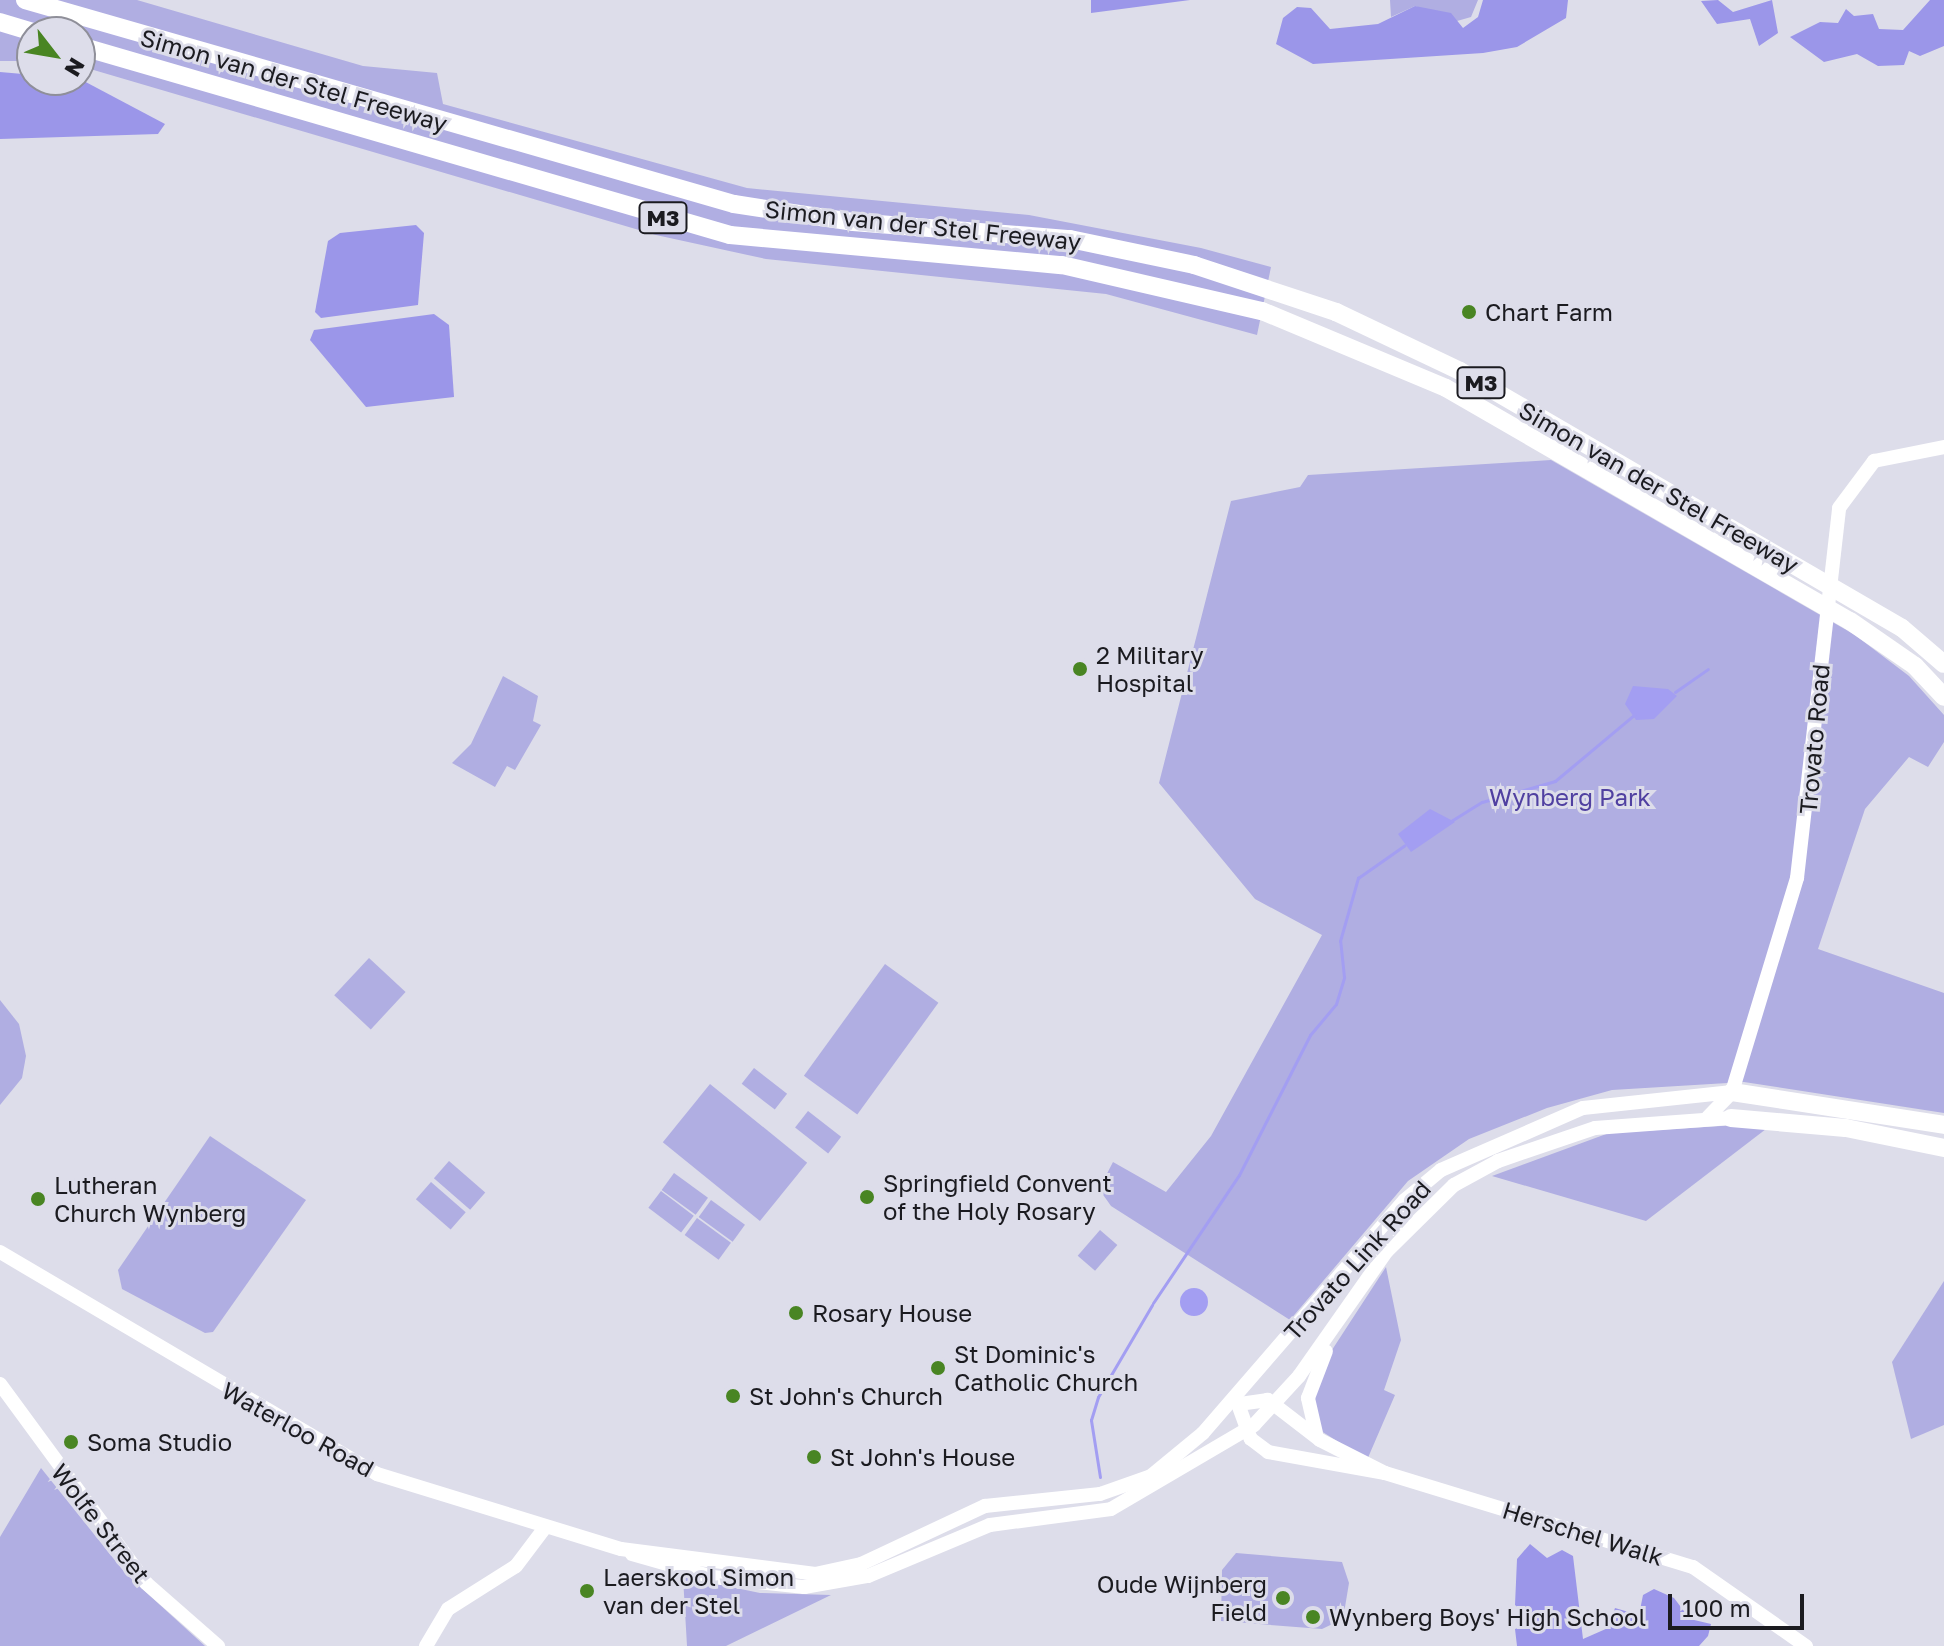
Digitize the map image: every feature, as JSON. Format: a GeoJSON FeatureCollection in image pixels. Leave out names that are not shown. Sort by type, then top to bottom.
{"type":"FeatureCollection","features":[{"type":"Feature","properties":{"kind":"highway","name":"Simon van der Stel Freeway"},"geometry":{"type":"LineString","coordinates":[[25,0],[734,204],[853,222],[1070,239],[1194,265],[1336,312],[1460,371],[1861,603],[1944,664]]}},
{"type":"Feature","properties":{"kind":"highway","name":"Simon van der Stel Freeway"},"geometry":{"type":"LineString","coordinates":[[96,51],[730,235],[1062,265],[1262,311],[1446,388],[1850,621],[1915,666],[1944,697]]}},
{"type":"Feature","properties":{"kind":"highway"},"geometry":{"type":"LineString","coordinates":[[1727,1087],[1744,1110],[1770,1119]]}},
{"type":"Feature","properties":{"kind":"highway"},"geometry":{"type":"LineString","coordinates":[[1727,1087],[1944,1125]]}},
{"type":"Feature","properties":{"kind":"highway"},"geometry":{"type":"LineString","coordinates":[[1731,1118],[1770,1119],[1944,1148]]}},
{"type":"Feature","properties":{"kind":"main road","name":"Trovato Road"},"geometry":{"type":"LineString","coordinates":[[1727,1087],[1797,878],[1839,508],[1874,461],[1944,447]]}},
{"type":"Feature","properties":{"kind":"main road"},"geometry":{"type":"LineString","coordinates":[[1708,1117],[1727,1087]]}},
{"type":"Feature","properties":{"kind":"main road","name":"Trovato Link Road"},"geometry":{"type":"LineString","coordinates":[[1124,1495],[1175,1458],[1267,1360],[1405,1200],[1441,1170],[1583,1108],[1727,1087]]}},
{"type":"Feature","properties":{"kind":"main road","name":"Trovato Link Road"},"geometry":{"type":"LineString","coordinates":[[1124,1495],[1247,1431],[1275,1404],[1401,1234],[1477,1171],[1617,1122],[1731,1118]]}},
{"type":"Feature","properties":{"kind":"main road","name":"Waterloo Road"},"geometry":{"type":"LineString","coordinates":[[0,1252],[358,1466],[544,1529],[621,1549],[815,1574],[875,1558],[985,1506],[1124,1495]]}},
{"type":"Feature","properties":{"kind":"main road"},"geometry":{"type":"LineString","coordinates":[[1320,1440],[1308,1398],[1344,1313]]}},
{"type":"Feature","properties":{"kind":"main road"},"geometry":{"type":"LineString","coordinates":[[1175,1458],[1196,1449],[1238,1404],[1267,1360]]}},
{"type":"Feature","properties":{"kind":"main road","name":"Wolfe Street"},"geometry":{"type":"LineString","coordinates":[[0,1384],[146,1583],[218,1646]]}},
{"type":"Feature","properties":{"kind":"main road"},"geometry":{"type":"LineString","coordinates":[[1238,1404],[1275,1404]]}},
{"type":"Feature","properties":{"kind":"main road"},"geometry":{"type":"LineString","coordinates":[[1238,1404],[1247,1431]]}},
{"type":"Feature","properties":{"kind":"main road","name":"Herschel Walk"},"geometry":{"type":"LineString","coordinates":[[1275,1404],[1320,1440],[1385,1473]]}},
{"type":"Feature","properties":{"kind":"main road","name":"Herschel Walk"},"geometry":{"type":"LineString","coordinates":[[1247,1431],[1259,1447],[1385,1473],[1699,1570],[1764,1623],[1806,1646]]}},
{"type":"Feature","properties":{"kind":"main road"},"geometry":{"type":"LineString","coordinates":[[426,1646],[448,1609],[516,1566],[544,1529]]}},
{"type":"Feature","properties":{"kind":"green space"},"geometry":{"type":"Polygon","coordinates":[[[0,0],[137,0],[363,66],[437,73],[443,104],[747,188],[1029,215],[1201,248],[1271,267],[1257,335],[1106,294],[766,259],[656,235],[96,71],[96,16],[16,16],[16,61],[0,61],[0,0]]]}},
{"type":"Feature","properties":{"kind":"green space"},"geometry":{"type":"Polygon","coordinates":[[[1390,0],[1478,0],[1471,17],[1457,21],[1415,6],[1391,17],[1390,0]]]}},
{"type":"Feature","properties":{"kind":"green space","name":"Wynberg Park"},"geometry":{"type":"Polygon","coordinates":[[[1551,460],[1855,635],[1909,676],[1944,715],[1944,742],[1928,767],[1909,757],[1865,809],[1818,949],[1944,993],[1944,1113],[1744,1082],[1612,1090],[1547,1108],[1469,1139],[1408,1181],[1290,1320],[1111,1206],[1099,1189],[1113,1162],[1166,1192],[1211,1136],[1322,935],[1255,899],[1159,783],[1231,501],[1300,487],[1308,475],[1551,460]]]}},
{"type":"Feature","properties":{"kind":"green space"},"geometry":{"type":"Polygon","coordinates":[[[503,676],[538,696],[533,721],[541,725],[515,770],[507,766],[495,787],[452,763],[471,744],[503,676]]]}},
{"type":"Feature","properties":{"kind":"green space"},"geometry":{"type":"Polygon","coordinates":[[[369,958],[406,992],[371,1029],[334,995],[369,958]]]}},
{"type":"Feature","properties":{"kind":"green space"},"geometry":{"type":"Polygon","coordinates":[[[885,964],[938,1003],[857,1114],[804,1076],[885,964]]]}},
{"type":"Feature","properties":{"kind":"green space"},"geometry":{"type":"Polygon","coordinates":[[[0,1000],[19,1024],[26,1056],[22,1078],[0,1105],[0,1000]]]}},
{"type":"Feature","properties":{"kind":"green space"},"geometry":{"type":"Polygon","coordinates":[[[754,1068],[787,1094],[775,1110],[742,1084],[754,1068]]]}},
{"type":"Feature","properties":{"kind":"green space"},"geometry":{"type":"Polygon","coordinates":[[[710,1084],[807,1163],[760,1221],[663,1142],[710,1084]]]}},
{"type":"Feature","properties":{"kind":"green space"},"geometry":{"type":"Polygon","coordinates":[[[808,1111],[841,1137],[828,1153],[795,1128],[808,1111]]]}},
{"type":"Feature","properties":{"kind":"green space"},"geometry":{"type":"Polygon","coordinates":[[[1737,1125],[1766,1129],[1646,1221],[1492,1176],[1609,1133],[1737,1125]]]}},
{"type":"Feature","properties":{"kind":"green space"},"geometry":{"type":"Polygon","coordinates":[[[210,1136],[306,1200],[213,1332],[205,1333],[122,1289],[118,1270],[210,1136]]]}},
{"type":"Feature","properties":{"kind":"green space"},"geometry":{"type":"Polygon","coordinates":[[[449,1161],[485,1192],[470,1210],[434,1178],[449,1161]]]}},
{"type":"Feature","properties":{"kind":"green space"},"geometry":{"type":"Polygon","coordinates":[[[674,1173],[708,1198],[696,1215],[662,1190],[674,1173]]]}},
{"type":"Feature","properties":{"kind":"green space"},"geometry":{"type":"Polygon","coordinates":[[[431,1182],[466,1212],[451,1230],[416,1199],[431,1182]]]}},
{"type":"Feature","properties":{"kind":"green space"},"geometry":{"type":"Polygon","coordinates":[[[661,1191],[694,1216],[681,1232],[648,1208],[661,1191]]]}},
{"type":"Feature","properties":{"kind":"green space"},"geometry":{"type":"Polygon","coordinates":[[[711,1200],[745,1225],[733,1242],[699,1217],[711,1200]]]}},
{"type":"Feature","properties":{"kind":"green space"},"geometry":{"type":"Polygon","coordinates":[[[697,1218],[731,1243],[719,1260],[685,1235],[697,1218]]]}},
{"type":"Feature","properties":{"kind":"green space"},"geometry":{"type":"Polygon","coordinates":[[[1100,1230],[1117,1245],[1095,1271],[1078,1256],[1100,1230]]]}},
{"type":"Feature","properties":{"kind":"green space"},"geometry":{"type":"Polygon","coordinates":[[[1386,1267],[1401,1340],[1384,1390],[1395,1395],[1367,1460],[1318,1429],[1311,1407],[1330,1353],[1386,1267]]]}},
{"type":"Feature","properties":{"kind":"green space"},"geometry":{"type":"Polygon","coordinates":[[[1944,1281],[1944,1425],[1911,1439],[1892,1362],[1944,1281]]]}},
{"type":"Feature","properties":{"kind":"green space"},"geometry":{"type":"Polygon","coordinates":[[[41,1468],[125,1573],[205,1646],[0,1646],[0,1537],[41,1468]]]}},
{"type":"Feature","properties":{"kind":"green space","name":"Oude Wijnberg Field"},"geometry":{"type":"Polygon","coordinates":[[[1236,1553],[1342,1562],[1349,1583],[1343,1619],[1322,1629],[1221,1621],[1222,1570],[1236,1553]]]}},
{"type":"Feature","properties":{"kind":"green space"},"geometry":{"type":"Polygon","coordinates":[[[683,1577],[760,1593],[831,1595],[726,1646],[687,1646],[683,1577]]]}},
{"type":"Feature","properties":{"kind":"shaded area"},"geometry":{"type":"Polygon","coordinates":[[[1091,0],[1190,0],[1091,13],[1091,0]]]}},
{"type":"Feature","properties":{"kind":"shaded area"},"geometry":{"type":"Polygon","coordinates":[[[1483,0],[1568,0],[1566,18],[1517,47],[1483,53],[1313,64],[1276,44],[1283,18],[1297,7],[1311,8],[1330,29],[1378,24],[1415,6],[1451,13],[1463,28],[1478,17],[1483,0]]]}},
{"type":"Feature","properties":{"kind":"shaded area"},"geometry":{"type":"Polygon","coordinates":[[[1718,0],[1733,12],[1772,0],[1778,33],[1759,46],[1750,19],[1717,24],[1701,1],[1718,0]]]}},
{"type":"Feature","properties":{"kind":"shaded area"},"geometry":{"type":"Polygon","coordinates":[[[1930,0],[1944,0],[1944,46],[1920,56],[1909,51],[1904,65],[1878,66],[1857,54],[1824,62],[1790,37],[1820,22],[1838,23],[1846,9],[1854,16],[1873,14],[1879,29],[1903,30],[1930,0]]]}},
{"type":"Feature","properties":{"kind":"shaded area"},"geometry":{"type":"Polygon","coordinates":[[[0,72],[16,73],[16,96],[96,96],[96,87],[165,124],[158,134],[0,139],[0,72]]]}},
{"type":"Feature","properties":{"kind":"shaded area"},"geometry":{"type":"Polygon","coordinates":[[[416,225],[424,233],[418,305],[321,318],[315,312],[328,241],[340,233],[416,225]]]}},
{"type":"Feature","properties":{"kind":"shaded area"},"geometry":{"type":"Polygon","coordinates":[[[434,314],[449,325],[454,397],[366,407],[310,340],[314,330],[434,314]]]}},
{"type":"Feature","properties":{"kind":"shaded area"},"geometry":{"type":"Polygon","coordinates":[[[1633,686],[1668,689],[1677,696],[1654,719],[1636,720],[1625,704],[1633,686]]]}},
{"type":"Feature","properties":{"kind":"shaded area"},"geometry":{"type":"Polygon","coordinates":[[[1430,809],[1455,822],[1411,852],[1398,834],[1430,809]]]}},
{"type":"Feature","properties":{"kind":"shaded area"},"geometry":{"type":"Polygon","coordinates":[[[1194,1288],[1204,1292],[1208,1302],[1204,1312],[1194,1316],[1184,1312],[1180,1302],[1184,1292],[1194,1288]]]}},
{"type":"Feature","properties":{"kind":"shaded area"},"geometry":{"type":"Polygon","coordinates":[[[1530,1544],[1547,1558],[1562,1550],[1573,1556],[1583,1639],[1608,1628],[1615,1608],[1639,1615],[1643,1595],[1654,1589],[1674,1598],[1690,1619],[1711,1624],[1708,1636],[1699,1646],[1517,1646],[1515,1629],[1536,1622],[1515,1605],[1517,1559],[1530,1544]]]}},
{"type":"Feature","properties":{"kind":"waterway"},"geometry":{"type":"LineString","coordinates":[[1675,692],[1708,669]]}},
{"type":"Feature","properties":{"kind":"waterway"},"geometry":{"type":"LineString","coordinates":[[1451,821],[1482,802],[1555,781],[1634,715]]}},
{"type":"Feature","properties":{"kind":"waterway"},"geometry":{"type":"LineString","coordinates":[[1153,1303],[1239,1175],[1310,1035],[1336,1004],[1344,977],[1340,941],[1358,878],[1405,845]]}},
{"type":"Feature","properties":{"kind":"waterway"},"geometry":{"type":"LineString","coordinates":[[1100,1477],[1091,1420],[1098,1397],[1152,1305]]}},
{"type":"Feature","properties":{"kind":"place","name":"Chart Farm"},"geometry":{"type":"Point","coordinates":[1469,312]}},
{"type":"Feature","properties":{"kind":"place","name":"2 Military Hospital"},"geometry":{"type":"Point","coordinates":[1080,669]}},
{"type":"Feature","properties":{"kind":"place","name":"Springfield Convent of the Holy Rosary"},"geometry":{"type":"Point","coordinates":[867,1197]}},
{"type":"Feature","properties":{"kind":"place","name":"Lutheran Church Wynberg"},"geometry":{"type":"Point","coordinates":[38,1199]}},
{"type":"Feature","properties":{"kind":"place","name":"Rosary House"},"geometry":{"type":"Point","coordinates":[796,1313]}},
{"type":"Feature","properties":{"kind":"place","name":"St Dominic's Catholic Church"},"geometry":{"type":"Point","coordinates":[938,1368]}},
{"type":"Feature","properties":{"kind":"place","name":"St John's Church"},"geometry":{"type":"Point","coordinates":[733,1396]}},
{"type":"Feature","properties":{"kind":"place","name":"Soma Studio"},"geometry":{"type":"Point","coordinates":[71,1442]}},
{"type":"Feature","properties":{"kind":"place","name":"St John's House"},"geometry":{"type":"Point","coordinates":[814,1457]}},
{"type":"Feature","properties":{"kind":"place","name":"Laerskool Simon van der Stel"},"geometry":{"type":"Point","coordinates":[587,1591]}},
{"type":"Feature","properties":{"kind":"place","name":"Oude Wijnberg Field"},"geometry":{"type":"Point","coordinates":[1283,1598]}},
{"type":"Feature","properties":{"kind":"place","name":"Wynberg Boys' High School"},"geometry":{"type":"Point","coordinates":[1313,1617]}}]}
